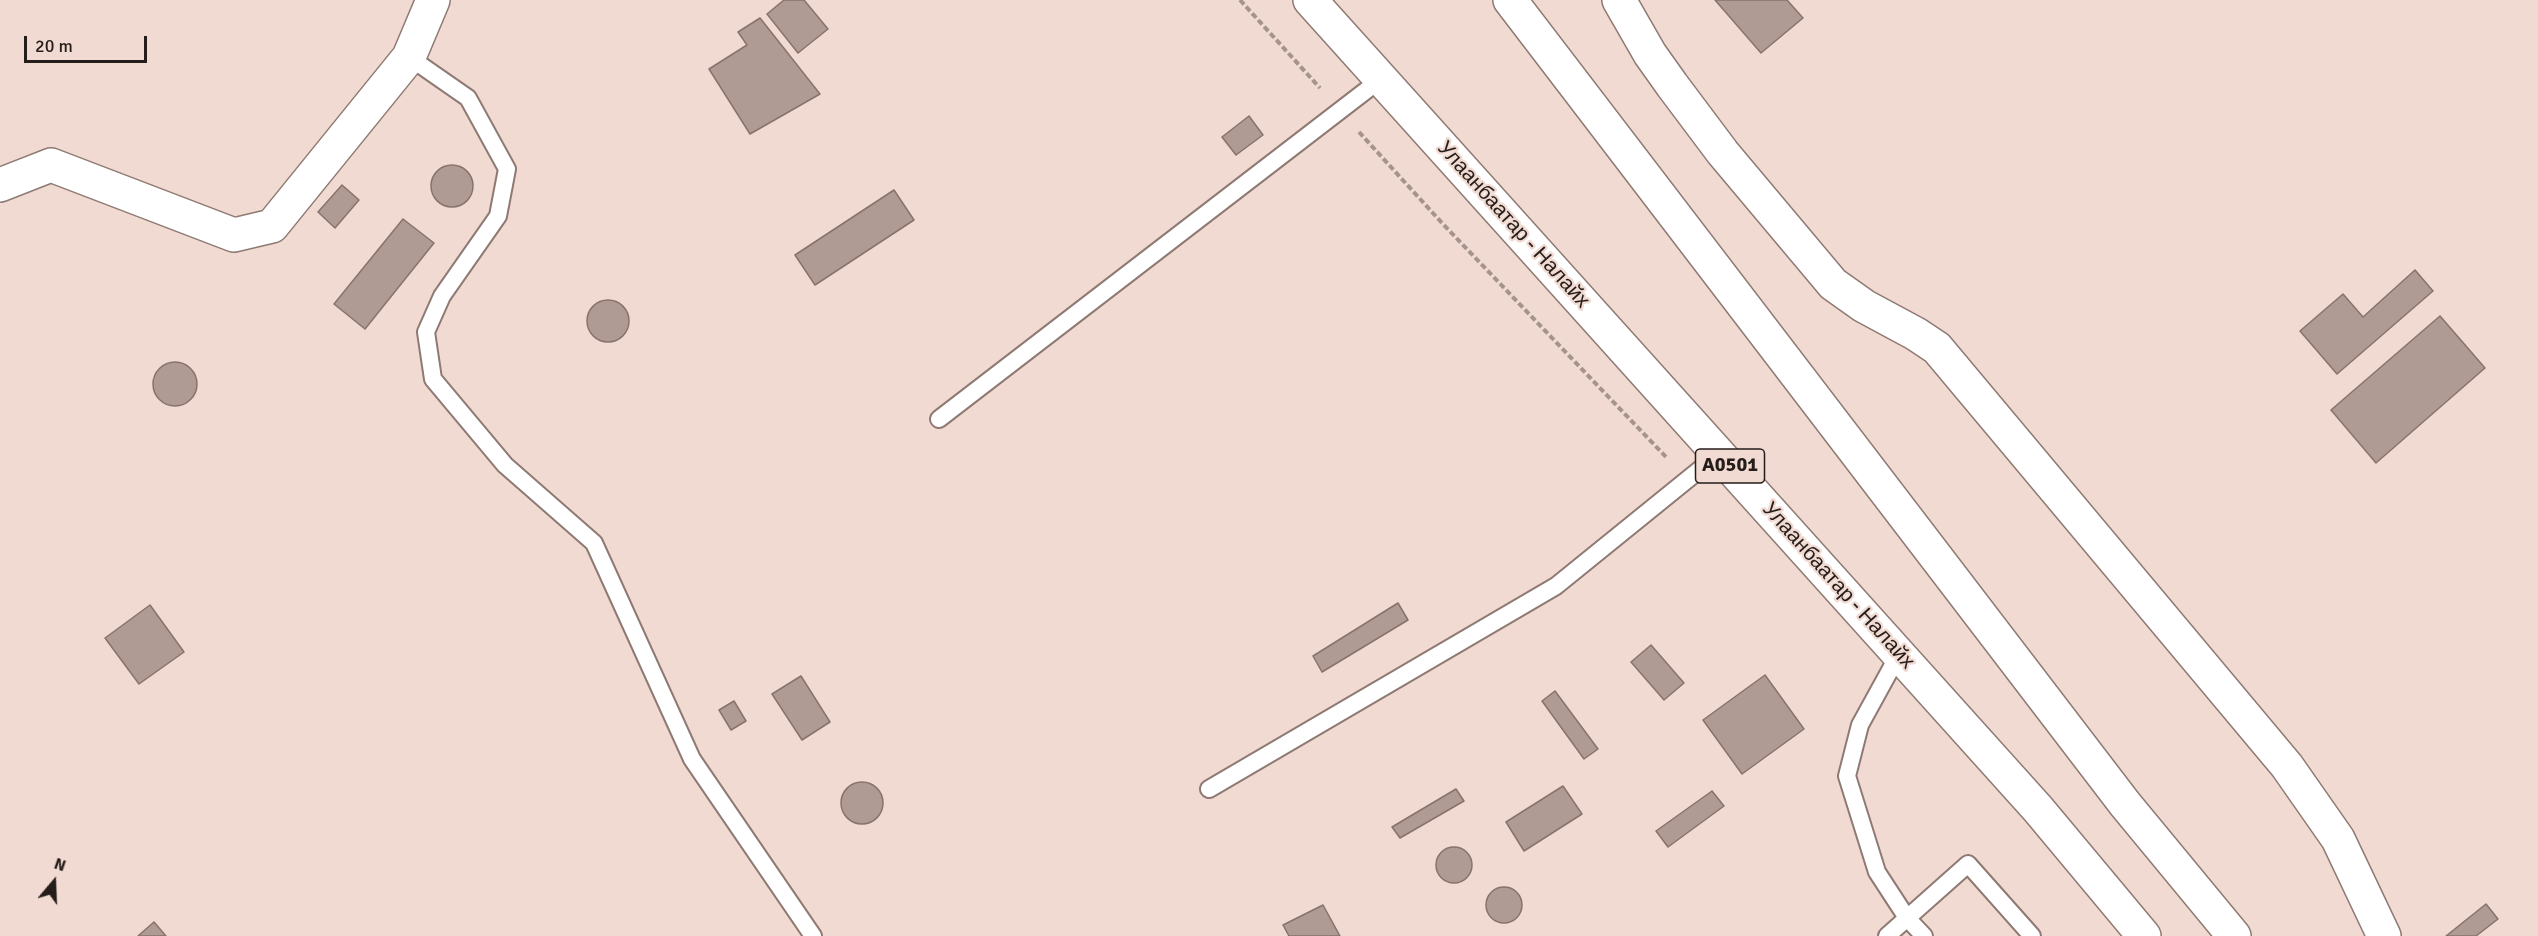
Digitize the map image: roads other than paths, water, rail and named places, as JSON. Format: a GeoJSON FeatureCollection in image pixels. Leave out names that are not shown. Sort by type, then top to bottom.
{"type":"FeatureCollection","features":[{"type":"Feature","properties":{"kind":"main road"},"geometry":{"type":"LineString","coordinates":[[0,185],[51,165],[234,236],[272,226],[409,57],[433,0]]}},
{"type":"Feature","properties":{"kind":"main road","name":"Улаанбаатар - Налайх"},"geometry":{"type":"LineString","coordinates":[[1310,0],[2038,809],[2144,936]]}},
{"type":"Feature","properties":{"kind":"main road"},"geometry":{"type":"LineString","coordinates":[[1510,0],[2118,795],[2234,936]]}},
{"type":"Feature","properties":{"kind":"main road"},"geometry":{"type":"LineString","coordinates":[[1619,0],[1650,54],[1685,102],[1724,153],[1833,284],[1864,306],[1937,348],[2287,766],[2338,839],[2384,936]]}},
{"type":"Feature","properties":{"kind":"lane"},"geometry":{"type":"LineString","coordinates":[[409,57],[468,98],[507,169],[498,216],[442,296],[426,332],[433,379],[505,465],[594,543],[692,759],[813,936]]}},
{"type":"Feature","properties":{"kind":"lane"},"geometry":{"type":"LineString","coordinates":[[939,419],[1381,79]]}},
{"type":"Feature","properties":{"kind":"lane"},"geometry":{"type":"LineString","coordinates":[[1209,789],[1556,586],[1719,454]]}},
{"type":"Feature","properties":{"kind":"lane"},"geometry":{"type":"LineString","coordinates":[[1899,654],[1860,725],[1846,776],[1877,872],[1907,918],[1924,936]]}},
{"type":"Feature","properties":{"kind":"lane"},"geometry":{"type":"LineString","coordinates":[[1887,936],[1968,864],[2032,936]]}}]}
